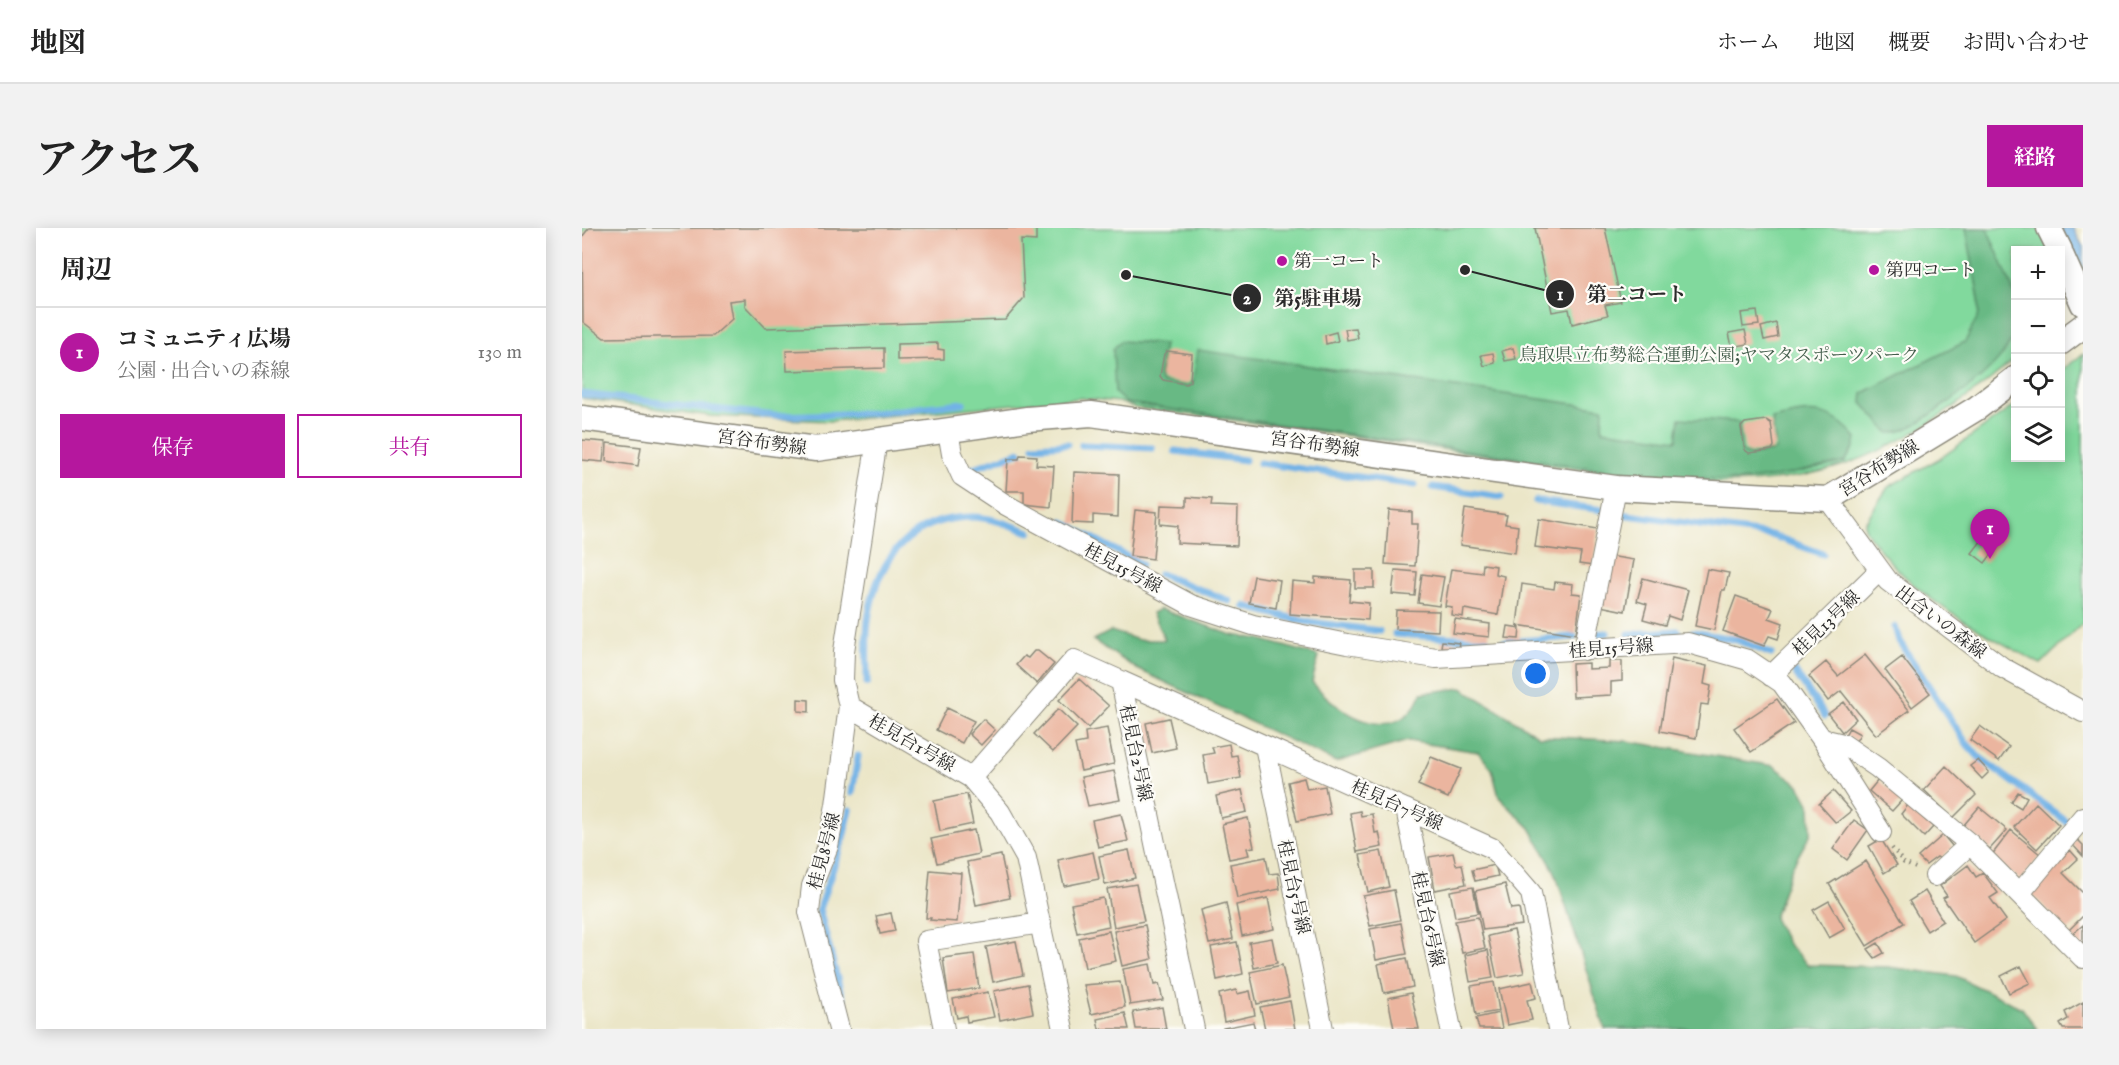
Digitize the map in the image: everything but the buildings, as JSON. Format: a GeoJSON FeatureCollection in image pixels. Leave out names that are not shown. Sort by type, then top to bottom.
{"type":"FeatureCollection","features":[{"type":"Feature","properties":{"kind":"street"},"geometry":{"type":"LineString","coordinates":[[2049,228],[2058,246]]}},
{"type":"Feature","properties":{"kind":"street"},"geometry":{"type":"LineString","coordinates":[[2065,263],[2083,304]]}},
{"type":"Feature","properties":{"kind":"street"},"geometry":{"type":"LineString","coordinates":[[2065,340],[2083,326]]}},
{"type":"Feature","properties":{"kind":"street","name":"宮谷布勢線"},"geometry":{"type":"LineString","coordinates":[[582,418],[816,449],[1026,419],[1091,414],[1616,488],[1828,499],[1977,408],[2011,382]]}},
{"type":"Feature","properties":{"kind":"street","name":"桂見15号線"},"geometry":{"type":"LineString","coordinates":[[948,431],[952,453],[962,476],[1006,505],[1191,605],[1253,625],[1347,644],[1436,658],[1688,643],[1748,660],[1782,683],[1881,832]]}},
{"type":"Feature","properties":{"kind":"street","name":"桂見台1号線"},"geometry":{"type":"LineString","coordinates":[[877,441],[844,651],[843,680],[849,706],[971,778],[1000,812],[1026,858],[1063,1029]]}},
{"type":"Feature","properties":{"kind":"street"},"geometry":{"type":"LineString","coordinates":[[1584,650],[1616,488]]}},
{"type":"Feature","properties":{"kind":"street","name":"出合いの森線"},"geometry":{"type":"LineString","coordinates":[[1828,499],[1888,581],[2003,669],[2083,712]]}},
{"type":"Feature","properties":{"kind":"street","name":"桂見13号線"},"geometry":{"type":"LineString","coordinates":[[1771,676],[1880,570]]}},
{"type":"Feature","properties":{"kind":"street","name":"桂見台2号線"},"geometry":{"type":"LineString","coordinates":[[971,778],[1074,660],[1121,681],[1194,1029]]}},
{"type":"Feature","properties":{"kind":"street","name":"桂見台7号線"},"geometry":{"type":"LineString","coordinates":[[1121,681],[1492,848],[1531,893],[1558,1029]]}},
{"type":"Feature","properties":{"kind":"street","name":"桂見8号線"},"geometry":{"type":"LineString","coordinates":[[839,1029],[809,912],[812,886],[828,846],[836,805],[849,706]]}},
{"type":"Feature","properties":{"kind":"street"},"geometry":{"type":"LineString","coordinates":[[1822,740],[1843,744],[1878,768],[1970,844],[2083,958]]}},
{"type":"Feature","properties":{"kind":"street","name":"桂見台5号線"},"geometry":{"type":"LineString","coordinates":[[1265,746],[1323,1029]]}},
{"type":"Feature","properties":{"kind":"street","name":"桂見台6号線"},"geometry":{"type":"LineString","coordinates":[[1406,809],[1451,1029]]}},
{"type":"Feature","properties":{"kind":"street"},"geometry":{"type":"LineString","coordinates":[[2020,893],[2083,817]]}},
{"type":"Feature","properties":{"kind":"street"},"geometry":{"type":"LineString","coordinates":[[1935,876],[1970,844]]}},
{"type":"Feature","properties":{"kind":"street"},"geometry":{"type":"LineString","coordinates":[[944,1029],[926,941],[1041,923]]}},
{"type":"Feature","properties":{"kind":"path"},"geometry":{"type":"LineString","coordinates":[[1881,832],[1904,863],[1935,876]]}},
{"type":"Feature","properties":{"kind":"green space","name":"鳥取県立布勢総合運動公園;ヤマタスポーツパーク"},"geometry":{"type":"Polygon","coordinates":[[[582,228],[2038,228],[2047,246],[2011,246],[2011,362],[1934,420],[1867,456],[1844,465],[1802,476],[1758,481],[1715,483],[1627,476],[1317,431],[1136,408],[1119,402],[1081,398],[831,421],[711,416],[582,398],[582,228]]]}},
{"type":"Feature","properties":{"kind":"green space"},"geometry":{"type":"Polygon","coordinates":[[[1966,228],[1987,228],[2005,271],[2011,287],[2011,340],[2000,358],[1976,382],[1920,422],[1889,433],[1862,403],[1863,393],[1965,342],[1979,314],[1979,299],[1966,228]]]}},
{"type":"Feature","properties":{"kind":"green space"},"geometry":{"type":"Polygon","coordinates":[[[1121,341],[1164,344],[1159,376],[1162,382],[1187,386],[1193,382],[1198,350],[1603,408],[1602,430],[1677,440],[1680,418],[1739,422],[1742,452],[1750,455],[1774,451],[1776,448],[1772,419],[1797,414],[1818,413],[1828,416],[1837,420],[1856,438],[1854,447],[1845,462],[1780,476],[1738,481],[1606,470],[1126,403],[1115,393],[1113,349],[1121,341]]]}},
{"type":"Feature","properties":{"kind":"green space"},"geometry":{"type":"Polygon","coordinates":[[[2083,354],[2083,623],[2041,664],[1955,615],[1916,586],[1881,551],[1864,524],[1888,487],[1942,457],[2011,408],[2011,462],[2065,462],[2065,368],[2083,354]]]}},
{"type":"Feature","properties":{"kind":"green space"},"geometry":{"type":"Polygon","coordinates":[[[1160,609],[1232,635],[1259,639],[1319,656],[1312,682],[1338,706],[1368,722],[1384,724],[1398,720],[1411,710],[1422,693],[1462,688],[1539,736],[1627,741],[1774,766],[1799,785],[1810,805],[1811,833],[1792,867],[1774,918],[1787,943],[1808,965],[1888,967],[1956,976],[2022,1008],[2037,1029],[1605,1029],[1555,872],[1530,828],[1499,797],[1492,769],[1478,752],[1408,741],[1336,762],[1137,669],[1093,640],[1111,631],[1139,640],[1165,640],[1152,613],[1160,609]]]}},
{"type":"Feature","properties":{"kind":"water"},"geometry":{"type":"Polygon","coordinates":[[[2061,228],[2073,228],[2083,247],[2083,274],[2061,228]]]}},
{"type":"Feature","properties":{"kind":"waterway"},"geometry":{"type":"LineString","coordinates":[[582,394],[776,416],[873,413],[963,403]]}},
{"type":"Feature","properties":{"kind":"waterway"},"geometry":{"type":"LineString","coordinates":[[1034,446],[1067,444]]}},
{"type":"Feature","properties":{"kind":"waterway"},"geometry":{"type":"LineString","coordinates":[[1082,445],[1152,448]]}},
{"type":"Feature","properties":{"kind":"waterway"},"geometry":{"type":"LineString","coordinates":[[1175,451],[1245,460]]}},
{"type":"Feature","properties":{"kind":"waterway"},"geometry":{"type":"LineString","coordinates":[[971,469],[1020,452]]}},
{"type":"Feature","properties":{"kind":"waterway"},"geometry":{"type":"LineString","coordinates":[[1260,463],[1415,485]]}},
{"type":"Feature","properties":{"kind":"waterway"},"geometry":{"type":"LineString","coordinates":[[1433,487],[1501,497]]}},
{"type":"Feature","properties":{"kind":"waterway"},"geometry":{"type":"LineString","coordinates":[[1536,501],[1603,510]]}},
{"type":"Feature","properties":{"kind":"waterway"},"geometry":{"type":"LineString","coordinates":[[1614,513],[1771,535],[1823,554]]}},
{"type":"Feature","properties":{"kind":"waterway"},"geometry":{"type":"LineString","coordinates":[[867,683],[866,649],[869,614],[880,575],[901,544],[932,524],[972,517],[987,518],[1030,532]]}},
{"type":"Feature","properties":{"kind":"waterway"},"geometry":{"type":"LineString","coordinates":[[1063,522],[1141,564]]}},
{"type":"Feature","properties":{"kind":"waterway"},"geometry":{"type":"LineString","coordinates":[[1160,574],[1229,601]]}},
{"type":"Feature","properties":{"kind":"waterway"},"geometry":{"type":"LineString","coordinates":[[1244,606],[1302,621],[1379,631]]}},
{"type":"Feature","properties":{"kind":"waterway"},"geometry":{"type":"LineString","coordinates":[[1895,627],[1899,641],[1966,743],[1979,757],[2066,821]]}},
{"type":"Feature","properties":{"kind":"waterway"},"geometry":{"type":"LineString","coordinates":[[1629,634],[1678,631]]}},
{"type":"Feature","properties":{"kind":"waterway"},"geometry":{"type":"LineString","coordinates":[[1693,632],[1737,640],[1771,654]]}},
{"type":"Feature","properties":{"kind":"waterway"},"geometry":{"type":"LineString","coordinates":[[1593,634],[1607,633]]}},
{"type":"Feature","properties":{"kind":"waterway"},"geometry":{"type":"LineString","coordinates":[[1395,634],[1487,640]]}},
{"type":"Feature","properties":{"kind":"waterway"},"geometry":{"type":"LineString","coordinates":[[1504,642],[1574,637]]}},
{"type":"Feature","properties":{"kind":"waterway"},"geometry":{"type":"LineString","coordinates":[[1795,672],[1825,716]]}},
{"type":"Feature","properties":{"kind":"waterway"},"geometry":{"type":"LineString","coordinates":[[852,793],[858,756]]}},
{"type":"Feature","properties":{"kind":"waterway"},"geometry":{"type":"LineString","coordinates":[[850,810],[843,839],[819,909],[850,1029]]}},
{"type":"Feature","properties":{"kind":"place","name":"第一コート"},"geometry":{"type":"Point","coordinates":[1282,261]}},
{"type":"Feature","properties":{"kind":"place","name":"第二コート"},"geometry":{"type":"Point","coordinates":[1465,270]}},
{"type":"Feature","properties":{"kind":"place","name":"第四コート"},"geometry":{"type":"Point","coordinates":[1874,270]}},
{"type":"Feature","properties":{"kind":"place","name":"第5駐車場"},"geometry":{"type":"Point","coordinates":[1126,275]}},
{"type":"Feature","properties":{"kind":"place","name":"コミュニティ広場"},"geometry":{"type":"Point","coordinates":[1990,559]}}]}
